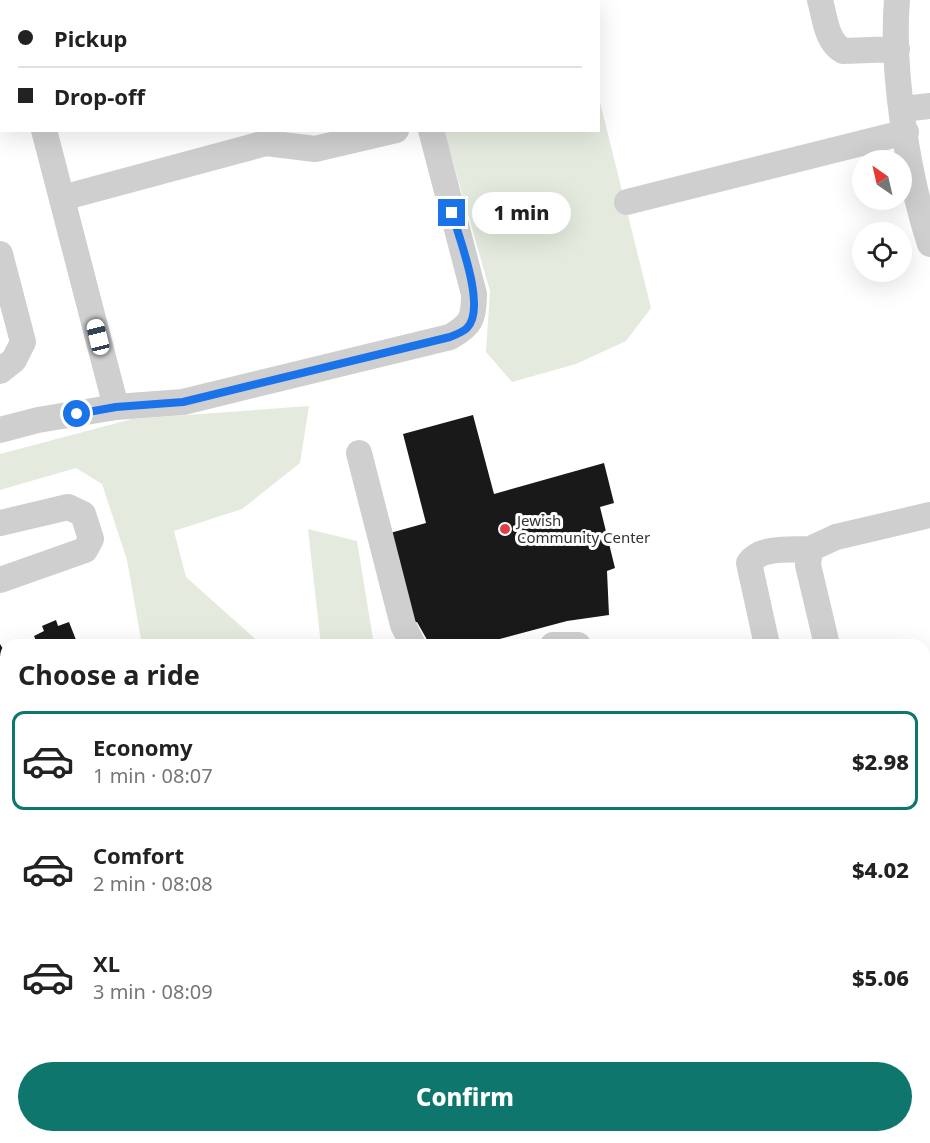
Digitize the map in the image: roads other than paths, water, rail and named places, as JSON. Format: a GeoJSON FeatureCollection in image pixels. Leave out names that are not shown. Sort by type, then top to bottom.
{"type":"FeatureCollection","features":[{"type":"Feature","properties":{"kind":"street"},"geometry":{"type":"LineString","coordinates":[[820,0],[833,45],[843,51],[897,49]]}},
{"type":"Feature","properties":{"kind":"street"},"geometry":{"type":"LineString","coordinates":[[897,0],[897,49],[909,159],[930,244]]}},
{"type":"Feature","properties":{"kind":"street"},"geometry":{"type":"LineString","coordinates":[[627,202],[904,121],[930,106]]}},
{"type":"Feature","properties":{"kind":"street"},"geometry":{"type":"LineString","coordinates":[[45,132],[116,407]]}},
{"type":"Feature","properties":{"kind":"street"},"geometry":{"type":"LineString","coordinates":[[62,198],[266,143],[293,138],[315,149],[387,132]]}},
{"type":"Feature","properties":{"kind":"street"},"geometry":{"type":"LineString","coordinates":[[0,430],[38,420],[116,407],[183,402],[450,337],[467,328],[474,312],[474,294],[432,132]]}},
{"type":"Feature","properties":{"kind":"street"},"geometry":{"type":"LineString","coordinates":[[0,254],[23,342],[14,360],[0,371]]}},
{"type":"Feature","properties":{"kind":"street"},"geometry":{"type":"LineString","coordinates":[[359,453],[403,626],[410,639]]}},
{"type":"Feature","properties":{"kind":"street"},"geometry":{"type":"LineString","coordinates":[[0,523],[68,507],[83,514],[92,539],[85,550],[0,580]]}},
{"type":"Feature","properties":{"kind":"street"},"geometry":{"type":"LineString","coordinates":[[766,639],[749,563],[754,556],[764,552],[810,549],[836,537],[930,515]]}},
{"type":"Feature","properties":{"kind":"street"},"geometry":{"type":"LineString","coordinates":[[810,549],[808,566],[826,639]]}},
{"type":"Feature","properties":{"kind":"place","name":"Jewish Community Center"},"geometry":{"type":"Point","coordinates":[505,529]}}]}
